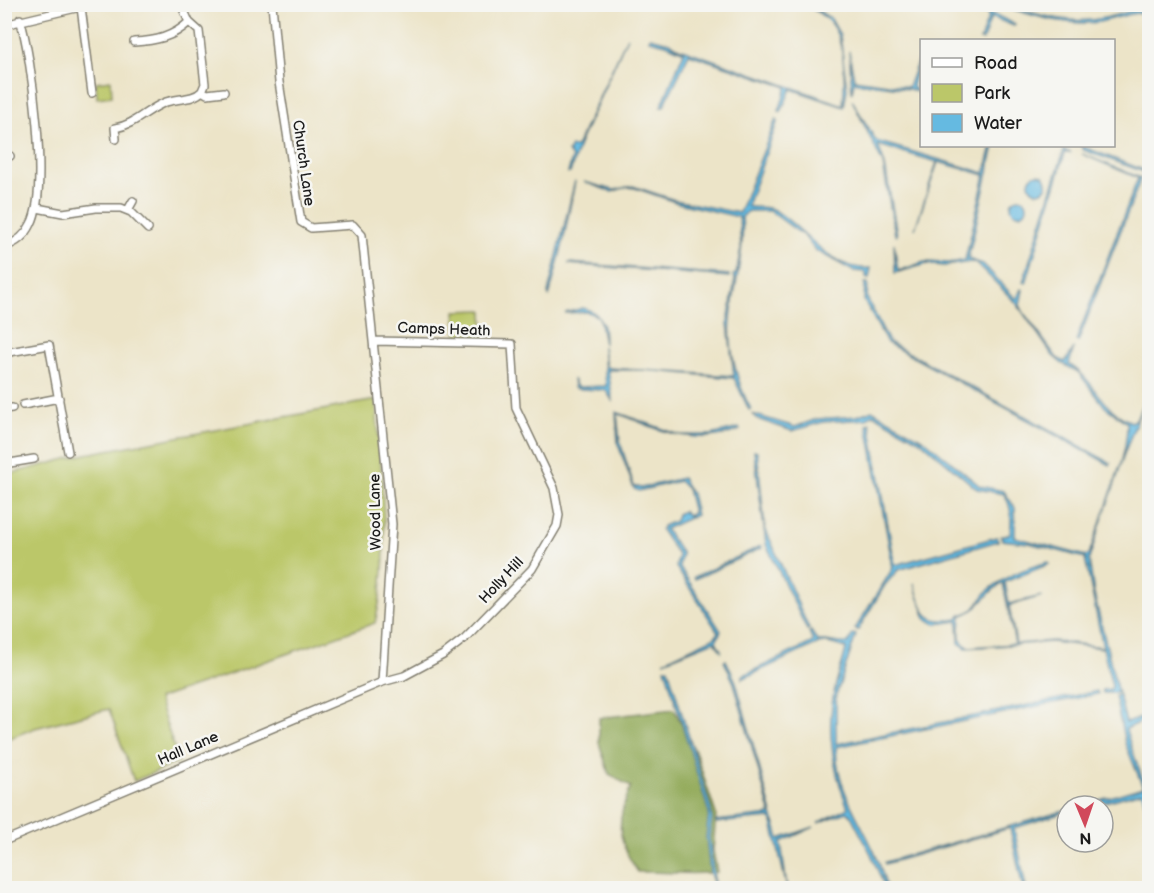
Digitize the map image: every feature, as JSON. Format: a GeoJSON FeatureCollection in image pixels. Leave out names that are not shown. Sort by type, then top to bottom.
{"type":"FeatureCollection","features":[{"type":"Feature","properties":{"kind":"street"},"geometry":{"type":"LineString","coordinates":[[4,24],[56,8],[93,4]]}},
{"type":"Feature","properties":{"kind":"street"},"geometry":{"type":"LineString","coordinates":[[116,139],[115,128],[130,124],[163,103],[194,97],[202,91],[205,84],[199,32],[189,22],[181,4]]}},
{"type":"Feature","properties":{"kind":"street","name":"Church Lane"},"geometry":{"type":"LineString","coordinates":[[272,4],[279,82],[298,216],[305,226],[312,228],[346,224],[358,229],[362,235],[375,341]]}},
{"type":"Feature","properties":{"kind":"street"},"geometry":{"type":"LineString","coordinates":[[81,7],[87,83],[92,93]]}},
{"type":"Feature","properties":{"kind":"street"},"geometry":{"type":"LineString","coordinates":[[4,248],[24,235],[32,223],[37,208],[39,186],[32,69],[20,19]]}},
{"type":"Feature","properties":{"kind":"street"},"geometry":{"type":"LineString","coordinates":[[134,42],[165,37],[180,30],[189,22]]}},
{"type":"Feature","properties":{"kind":"street"},"geometry":{"type":"LineString","coordinates":[[202,91],[207,94],[225,92]]}},
{"type":"Feature","properties":{"kind":"street"},"geometry":{"type":"LineString","coordinates":[[128,210],[133,201]]}},
{"type":"Feature","properties":{"kind":"street"},"geometry":{"type":"LineString","coordinates":[[37,208],[63,213],[113,207],[128,210],[148,228]]}},
{"type":"Feature","properties":{"kind":"street","name":"Camps Heath"},"geometry":{"type":"LineString","coordinates":[[375,341],[512,344]]}},
{"type":"Feature","properties":{"kind":"street","name":"Wood Lane"},"geometry":{"type":"LineString","coordinates":[[375,341],[392,524],[382,682]]}},
{"type":"Feature","properties":{"kind":"street","name":"Holly Hill"},"geometry":{"type":"LineString","coordinates":[[382,682],[404,676],[443,655],[465,638],[532,569],[557,526],[559,515],[554,488],[516,408],[512,344]]}},
{"type":"Feature","properties":{"kind":"street"},"geometry":{"type":"LineString","coordinates":[[4,352],[49,345],[68,452]]}},
{"type":"Feature","properties":{"kind":"street"},"geometry":{"type":"LineString","coordinates":[[23,405],[59,398]]}},
{"type":"Feature","properties":{"kind":"street"},"geometry":{"type":"LineString","coordinates":[[4,464],[34,459]]}},
{"type":"Feature","properties":{"kind":"street","name":"Hall Lane"},"geometry":{"type":"LineString","coordinates":[[4,841],[382,682]]}},
{"type":"Feature","properties":{"kind":"green space"},"geometry":{"type":"Polygon","coordinates":[[[111,80],[112,96],[97,98],[96,82],[111,80]]]}},
{"type":"Feature","properties":{"kind":"green space"},"geometry":{"type":"Polygon","coordinates":[[[483,310],[484,337],[457,339],[455,311],[483,310]]]}},
{"type":"Feature","properties":{"kind":"green space"},"geometry":{"type":"Polygon","coordinates":[[[376,400],[384,540],[383,568],[375,623],[158,699],[179,762],[134,781],[109,709],[35,728],[5,740],[5,475],[86,454],[376,400]]]}},
{"type":"Feature","properties":{"kind":"green space"},"geometry":{"type":"Polygon","coordinates":[[[674,709],[696,753],[716,814],[713,851],[717,872],[697,874],[638,872],[622,841],[622,810],[631,787],[609,774],[599,743],[599,718],[674,709]]]}},
{"type":"Feature","properties":{"kind":"water"},"geometry":{"type":"Polygon","coordinates":[[[806,5],[810,5],[831,19],[840,35],[843,59],[837,33],[827,19],[806,5]]]}},
{"type":"Feature","properties":{"kind":"water"},"geometry":{"type":"Polygon","coordinates":[[[978,7],[1015,24],[1014,26],[991,17],[983,39],[980,39],[989,15],[978,10],[978,7]]]}},
{"type":"Feature","properties":{"kind":"water"},"geometry":{"type":"Polygon","coordinates":[[[1012,7],[1069,20],[1092,20],[1137,10],[1149,10],[1150,13],[1130,14],[1099,22],[1077,23],[1044,18],[1012,9],[1012,7]]]}},
{"type":"Feature","properties":{"kind":"water"},"geometry":{"type":"Polygon","coordinates":[[[627,37],[580,142],[570,173],[568,173],[572,158],[568,152],[571,147],[576,147],[627,37]]]}},
{"type":"Feature","properties":{"kind":"water"},"geometry":{"type":"Polygon","coordinates":[[[650,37],[669,42],[679,48],[843,105],[844,66],[847,89],[844,107],[791,89],[781,112],[779,111],[787,87],[689,54],[664,106],[661,107],[684,52],[649,40],[650,37]]]}},
{"type":"Feature","properties":{"kind":"water"},"geometry":{"type":"Polygon","coordinates":[[[849,51],[854,79],[908,87],[920,55],[912,87],[920,93],[909,89],[854,82],[852,93],[849,51]]]}},
{"type":"Feature","properties":{"kind":"water"},"geometry":{"type":"Polygon","coordinates":[[[852,100],[876,141],[985,173],[992,147],[994,147],[968,259],[983,264],[1015,298],[1021,289],[1023,290],[1020,305],[1024,313],[1057,358],[1065,362],[1074,348],[1069,364],[1078,370],[1113,411],[1132,422],[1136,419],[1149,389],[1121,463],[1127,423],[1105,407],[1078,372],[1053,356],[1017,304],[977,264],[971,262],[944,266],[927,264],[895,273],[894,243],[898,271],[924,262],[951,263],[965,260],[985,175],[938,162],[915,229],[937,162],[878,145],[885,165],[897,235],[895,235],[883,164],[852,100]]]}},
{"type":"Feature","properties":{"kind":"water"},"geometry":{"type":"Polygon","coordinates":[[[776,119],[778,120],[747,206],[774,210],[830,256],[842,263],[871,268],[869,278],[866,278],[866,272],[853,271],[815,250],[805,237],[770,211],[748,211],[742,217],[742,243],[730,330],[735,365],[751,409],[749,410],[734,378],[654,371],[734,376],[728,323],[735,279],[733,275],[736,274],[741,248],[739,217],[678,203],[627,187],[633,186],[675,200],[739,213],[776,119]]]}},
{"type":"Feature","properties":{"kind":"water"},"geometry":{"type":"Polygon","coordinates":[[[1082,147],[1149,172],[1149,174],[1083,150],[1082,147]]]}},
{"type":"Feature","properties":{"kind":"water"},"geometry":{"type":"Polygon","coordinates":[[[1064,150],[1071,153],[1065,153],[1026,283],[1023,282],[1064,150]]]}},
{"type":"Feature","properties":{"kind":"water"},"geometry":{"type":"Polygon","coordinates":[[[1082,154],[1141,178],[1078,342],[1076,341],[1138,178],[1082,154]]]}},
{"type":"Feature","properties":{"kind":"water"},"geometry":{"type":"Polygon","coordinates":[[[1038,174],[1044,177],[1047,183],[1044,189],[1038,192],[1032,189],[1029,183],[1032,177],[1038,174]]]}},
{"type":"Feature","properties":{"kind":"water"},"geometry":{"type":"Polygon","coordinates":[[[575,181],[563,243],[549,297],[548,293],[575,181]]]}},
{"type":"Feature","properties":{"kind":"water"},"geometry":{"type":"Polygon","coordinates":[[[584,182],[614,190],[623,188],[612,192],[584,182]]]}},
{"type":"Feature","properties":{"kind":"water"},"geometry":{"type":"Polygon","coordinates":[[[1019,198],[1025,200],[1027,206],[1025,212],[1019,214],[1013,212],[1011,206],[1013,200],[1019,198]]]}},
{"type":"Feature","properties":{"kind":"water"},"geometry":{"type":"Polygon","coordinates":[[[569,264],[729,275],[729,277],[569,264]]]}},
{"type":"Feature","properties":{"kind":"water"},"geometry":{"type":"Polygon","coordinates":[[[865,283],[868,283],[867,298],[889,342],[1111,463],[1110,465],[887,343],[864,300],[865,283]]]}},
{"type":"Feature","properties":{"kind":"water"},"geometry":{"type":"Polygon","coordinates":[[[583,308],[599,317],[588,312],[565,313],[583,308]]]}},
{"type":"Feature","properties":{"kind":"water"},"geometry":{"type":"Polygon","coordinates":[[[599,317],[603,326],[604,344],[599,317]]]}},
{"type":"Feature","properties":{"kind":"water"},"geometry":{"type":"Polygon","coordinates":[[[603,346],[606,366],[609,368],[640,370],[608,370],[613,402],[606,390],[574,387],[573,379],[577,387],[606,386],[603,346]]]}},
{"type":"Feature","properties":{"kind":"water"},"geometry":{"type":"Polygon","coordinates":[[[872,410],[926,441],[980,486],[1004,491],[1015,508],[1015,537],[1086,556],[1089,554],[1105,512],[1089,559],[1094,594],[1118,693],[1103,693],[1102,690],[1111,689],[1112,686],[1103,648],[1051,642],[966,648],[959,643],[958,621],[936,624],[926,619],[920,602],[931,618],[938,620],[958,619],[960,615],[971,611],[968,613],[961,616],[960,638],[965,645],[969,647],[1015,644],[1003,583],[991,591],[974,609],[987,592],[1004,579],[1048,562],[1049,564],[1005,582],[1009,604],[1042,596],[1009,606],[1016,644],[1053,641],[1103,647],[1085,558],[1029,543],[1002,540],[1001,536],[1010,534],[1011,523],[1011,513],[1004,494],[977,489],[922,442],[873,414],[866,419],[823,422],[792,431],[757,419],[752,414],[795,427],[817,419],[857,416],[872,410]]]}},
{"type":"Feature","properties":{"kind":"water"},"geometry":{"type":"Polygon","coordinates":[[[616,412],[678,434],[617,414],[620,442],[634,486],[641,488],[682,478],[691,493],[696,515],[665,529],[682,554],[679,566],[721,631],[716,641],[722,652],[714,641],[664,661],[715,637],[718,632],[676,567],[678,555],[661,530],[663,526],[675,521],[677,514],[683,511],[688,516],[693,513],[687,489],[679,481],[639,491],[634,489],[618,444],[616,412]]]}},
{"type":"Feature","properties":{"kind":"water"},"geometry":{"type":"Polygon","coordinates":[[[870,423],[895,565],[997,537],[998,541],[898,570],[885,585],[858,630],[855,629],[893,568],[867,424],[870,423]]]}},
{"type":"Feature","properties":{"kind":"water"},"geometry":{"type":"Polygon","coordinates":[[[739,428],[740,430],[728,434],[705,437],[682,435],[711,435],[739,428]]]}},
{"type":"Feature","properties":{"kind":"water"},"geometry":{"type":"Polygon","coordinates":[[[754,451],[757,451],[765,528],[809,629],[807,630],[766,544],[754,451]]]}},
{"type":"Feature","properties":{"kind":"water"},"geometry":{"type":"Polygon","coordinates":[[[761,546],[762,548],[695,579],[694,577],[761,546]]]}},
{"type":"Feature","properties":{"kind":"water"},"geometry":{"type":"Polygon","coordinates":[[[811,631],[817,641],[848,643],[853,634],[856,635],[836,696],[836,744],[1097,691],[1098,694],[836,747],[841,780],[879,863],[887,888],[885,888],[871,854],[850,814],[847,812],[818,823],[848,808],[834,763],[831,732],[833,700],[846,648],[819,643],[742,679],[742,676],[811,643],[813,641],[809,632],[811,631]]]}},
{"type":"Feature","properties":{"kind":"water"},"geometry":{"type":"Polygon","coordinates":[[[726,660],[736,682],[779,839],[814,827],[781,842],[787,888],[771,818],[716,823],[716,821],[771,815],[734,683],[724,661],[726,660]]]}},
{"type":"Feature","properties":{"kind":"water"},"geometry":{"type":"Polygon","coordinates":[[[665,668],[668,668],[711,809],[712,820],[709,836],[715,888],[710,873],[706,837],[709,813],[665,668]]]}},
{"type":"Feature","properties":{"kind":"water"},"geometry":{"type":"Polygon","coordinates":[[[1119,695],[1126,723],[1149,715],[1149,718],[1126,729],[1147,795],[1149,818],[1142,792],[1115,799],[1115,795],[1143,787],[1125,743],[1115,696],[1119,695]]]}},
{"type":"Feature","properties":{"kind":"water"},"geometry":{"type":"Polygon","coordinates":[[[1055,813],[1055,816],[1014,828],[1026,888],[1023,888],[1010,828],[885,864],[885,862],[1055,813]]]}}]}
